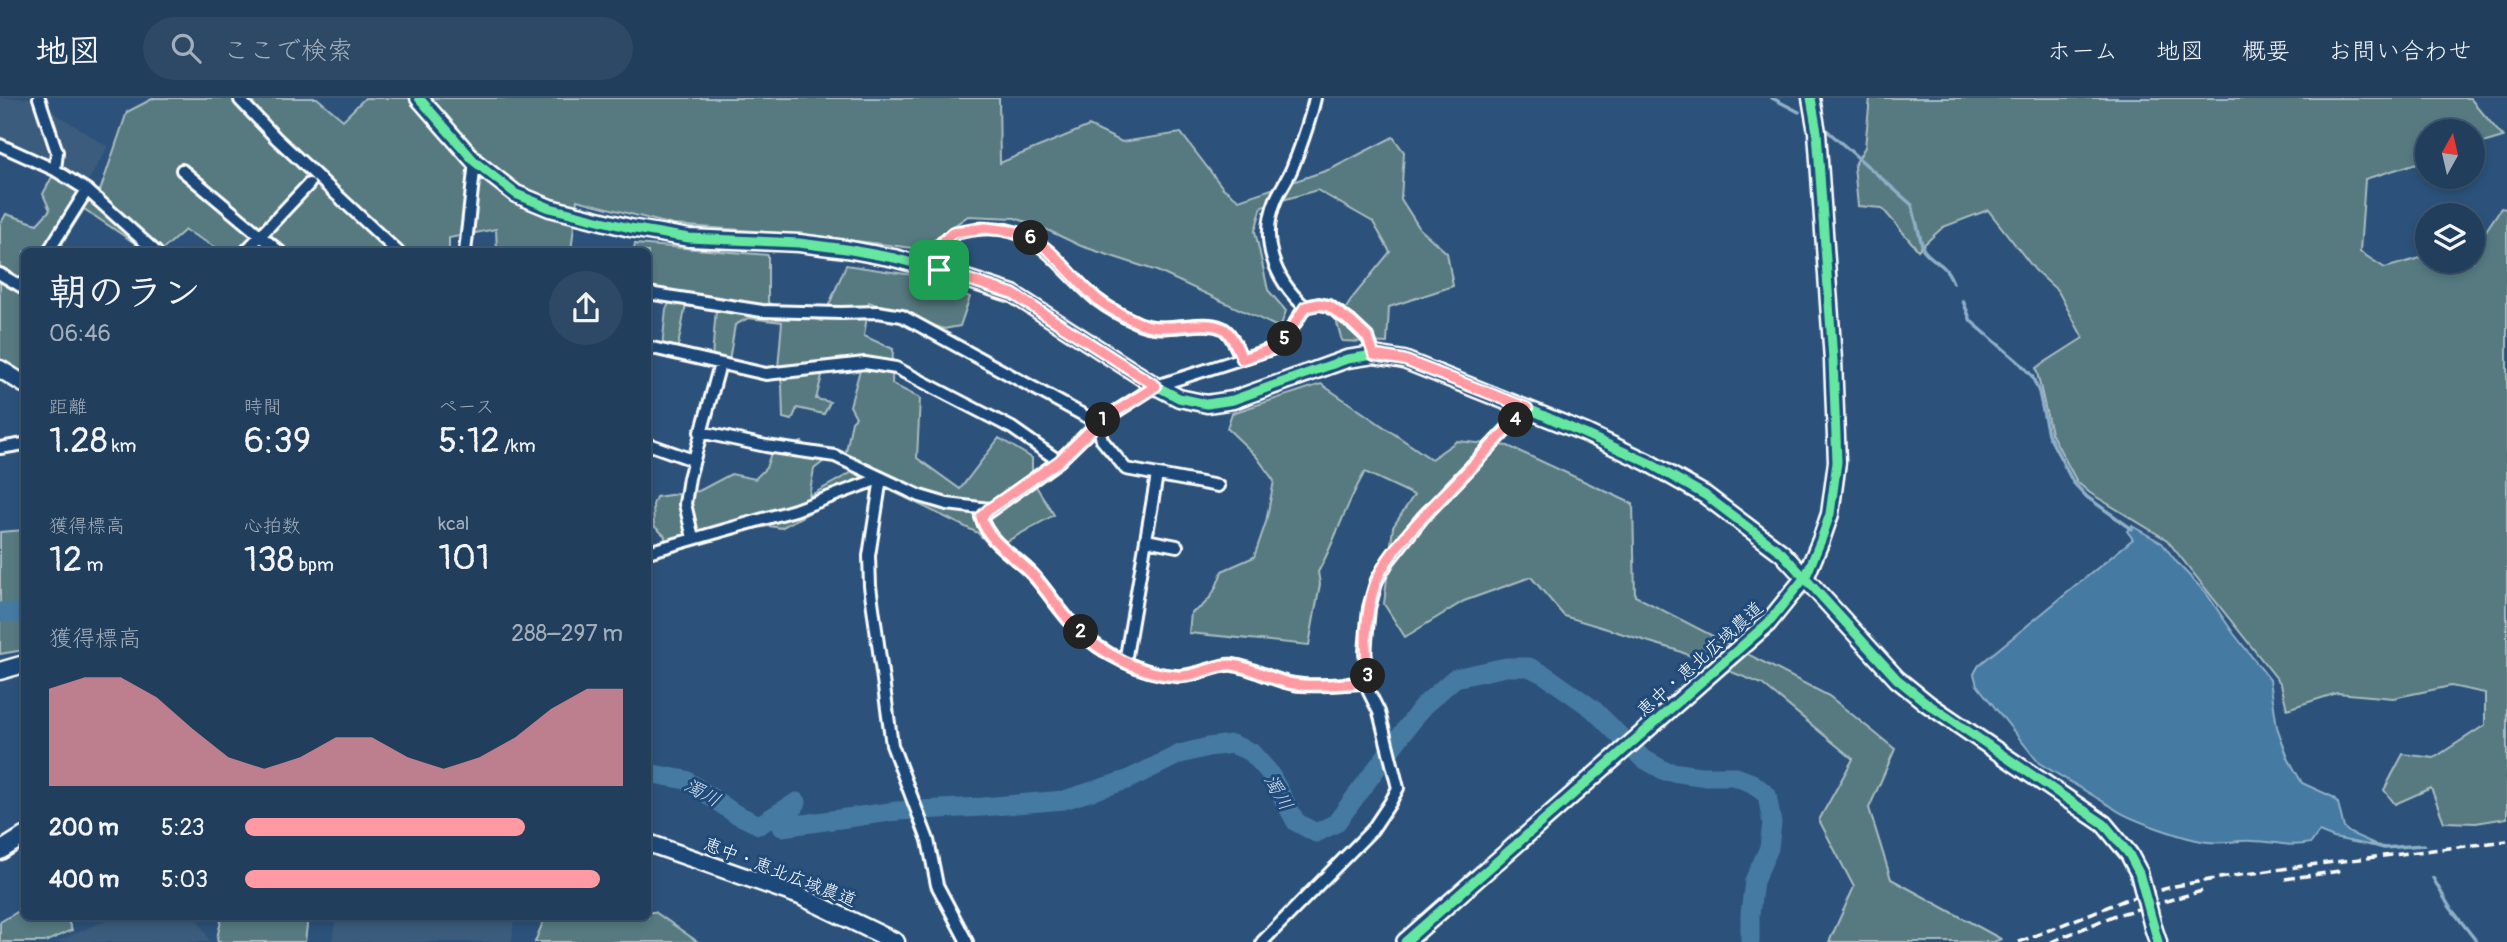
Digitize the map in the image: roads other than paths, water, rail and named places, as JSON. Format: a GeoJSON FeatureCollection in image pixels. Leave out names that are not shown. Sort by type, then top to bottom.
{"type":"FeatureCollection","features":[{"type":"Feature","properties":{"kind":"street"},"geometry":{"type":"LineString","coordinates":[[38,98],[57,152],[55,170]]}},
{"type":"Feature","properties":{"kind":"street"},"geometry":{"type":"LineString","coordinates":[[419,98],[475,162],[516,194],[550,208],[630,228],[690,238],[799,243],[846,249],[939,270],[1013,294],[1179,398],[1208,404],[1233,400],[1347,359],[1374,355],[1404,360],[1527,408],[1647,462],[1705,495],[1782,553],[1806,576],[1857,638],[1897,679],[1928,704],[2104,824],[2129,854],[2138,873],[2155,935]]}},
{"type":"Feature","properties":{"kind":"street"},"geometry":{"type":"LineString","coordinates":[[1305,307],[1280,278],[1269,250],[1268,235],[1272,212],[1292,169],[1315,98]]}},
{"type":"Feature","properties":{"kind":"street","name":"恵中・恵北広域農道"},"geometry":{"type":"LineString","coordinates":[[1405,942],[1768,623],[1806,576],[1830,514],[1838,462],[1817,132],[1811,98]]}},
{"type":"Feature","properties":{"kind":"street"},"geometry":{"type":"LineString","coordinates":[[240,100],[276,138],[394,248]]}},
{"type":"Feature","properties":{"kind":"street"},"geometry":{"type":"LineString","coordinates":[[0,145],[55,170],[87,190],[152,248]]}},
{"type":"Feature","properties":{"kind":"street"},"geometry":{"type":"LineString","coordinates":[[465,248],[475,162]]}},
{"type":"Feature","properties":{"kind":"street"},"geometry":{"type":"LineString","coordinates":[[182,170],[276,248]]}},
{"type":"Feature","properties":{"kind":"street"},"geometry":{"type":"LineString","coordinates":[[249,248],[309,184]]}},
{"type":"Feature","properties":{"kind":"street"},"geometry":{"type":"LineString","coordinates":[[51,248],[87,190]]}},
{"type":"Feature","properties":{"kind":"street"},"geometry":{"type":"LineString","coordinates":[[939,270],[943,242],[953,232],[986,228],[1018,233],[1051,253],[1097,299],[1118,312],[1140,324],[1160,328],[1186,328],[1194,325],[1222,328],[1229,334],[1242,359]]}},
{"type":"Feature","properties":{"kind":"street"},"geometry":{"type":"LineString","coordinates":[[0,274],[21,286]]}},
{"type":"Feature","properties":{"kind":"street"},"geometry":{"type":"LineString","coordinates":[[651,293],[762,311],[878,312],[902,316],[1098,423],[1102,440],[1126,469],[1218,486]]}},
{"type":"Feature","properties":{"kind":"street"},"geometry":{"type":"LineString","coordinates":[[1368,683],[1295,684],[1229,664],[1204,673],[1178,677],[1150,672],[1125,662],[1077,629],[1032,574],[999,546],[981,517],[1059,461],[1098,423],[1156,386],[1281,346],[1305,307],[1319,304],[1329,306],[1368,338],[1374,355]]}},
{"type":"Feature","properties":{"kind":"street"},"geometry":{"type":"LineString","coordinates":[[651,348],[766,374],[864,363],[882,364],[896,368],[1012,428],[1059,461]]}},
{"type":"Feature","properties":{"kind":"street"},"geometry":{"type":"LineString","coordinates":[[693,538],[685,504],[700,432],[720,364]]}},
{"type":"Feature","properties":{"kind":"street"},"geometry":{"type":"LineString","coordinates":[[0,369],[21,382]]}},
{"type":"Feature","properties":{"kind":"street"},"geometry":{"type":"LineString","coordinates":[[1262,942],[1372,830],[1398,788],[1379,712],[1369,692],[1368,683],[1365,652],[1369,608],[1377,580],[1389,560],[1423,517],[1527,408]]}},
{"type":"Feature","properties":{"kind":"street"},"geometry":{"type":"LineString","coordinates":[[700,432],[766,446],[835,456],[920,496],[947,504],[989,509]]}},
{"type":"Feature","properties":{"kind":"street"},"geometry":{"type":"LineString","coordinates":[[0,449],[21,445]]}},
{"type":"Feature","properties":{"kind":"street"},"geometry":{"type":"LineString","coordinates":[[651,445],[693,460]]}},
{"type":"Feature","properties":{"kind":"street"},"geometry":{"type":"LineString","coordinates":[[1125,662],[1157,475]]}},
{"type":"Feature","properties":{"kind":"street"},"geometry":{"type":"LineString","coordinates":[[651,551],[795,510],[881,478]]}},
{"type":"Feature","properties":{"kind":"street"},"geometry":{"type":"LineString","coordinates":[[881,478],[869,556],[870,586],[892,745],[928,840],[937,885],[967,942]]}},
{"type":"Feature","properties":{"kind":"street"},"geometry":{"type":"LineString","coordinates":[[1146,540],[1177,546]]}},
{"type":"Feature","properties":{"kind":"street"},"geometry":{"type":"LineString","coordinates":[[0,671],[21,665]]}},
{"type":"Feature","properties":{"kind":"street"},"geometry":{"type":"LineString","coordinates":[[0,851],[21,838]]}},
{"type":"Feature","properties":{"kind":"street","name":"恵中・恵北広域農道"},"geometry":{"type":"LineString","coordinates":[[651,845],[800,896],[896,942]]}},
{"type":"Feature","properties":{"kind":"waterway"},"geometry":{"type":"LineString","coordinates":[[1772,98],[1799,112]]}},
{"type":"Feature","properties":{"kind":"waterway"},"geometry":{"type":"LineString","coordinates":[[1823,127],[1912,205],[1923,249],[1947,271],[1953,283]]}},
{"type":"Feature","properties":{"kind":"waterway"},"geometry":{"type":"LineString","coordinates":[[1963,301],[1971,321],[2032,376],[2039,392],[2048,434],[2073,482],[2087,497],[2132,529]]}},
{"type":"Feature","properties":{"kind":"waterway","name":"濁川"},"geometry":{"type":"LineString","coordinates":[[0,612],[21,614]]}},
{"type":"Feature","properties":{"kind":"waterway","name":"濁川"},"geometry":{"type":"LineString","coordinates":[[651,774],[686,780],[734,813],[759,825],[797,802],[782,827],[897,811],[1064,800],[1127,780],[1180,754],[1232,744],[1251,752],[1269,772],[1296,822],[1316,833],[1336,823],[1423,706],[1455,678],[1506,667],[1529,667],[1593,709],[1642,758],[1665,771],[1700,776],[1733,776],[1752,783],[1767,795],[1772,823],[1769,848],[1754,881],[1750,942]]}},
{"type":"Feature","properties":{"kind":"waterway"},"geometry":{"type":"LineString","coordinates":[[2370,844],[2384,848],[2424,845]]}},
{"type":"Feature","properties":{"kind":"waterway"},"geometry":{"type":"LineString","coordinates":[[2433,878],[2449,906],[2477,942]]}},
{"type":"Feature","properties":{"kind":"railway"},"geometry":{"type":"LineString","coordinates":[[2019,942],[2125,900],[2175,886],[2310,865],[2507,841]]}},
{"type":"Feature","properties":{"kind":"railway"},"geometry":{"type":"LineString","coordinates":[[2285,879],[2340,871]]}},
{"type":"Feature","properties":{"kind":"railway"},"geometry":{"type":"LineString","coordinates":[[2051,942],[2113,916],[2202,891]]}}]}
